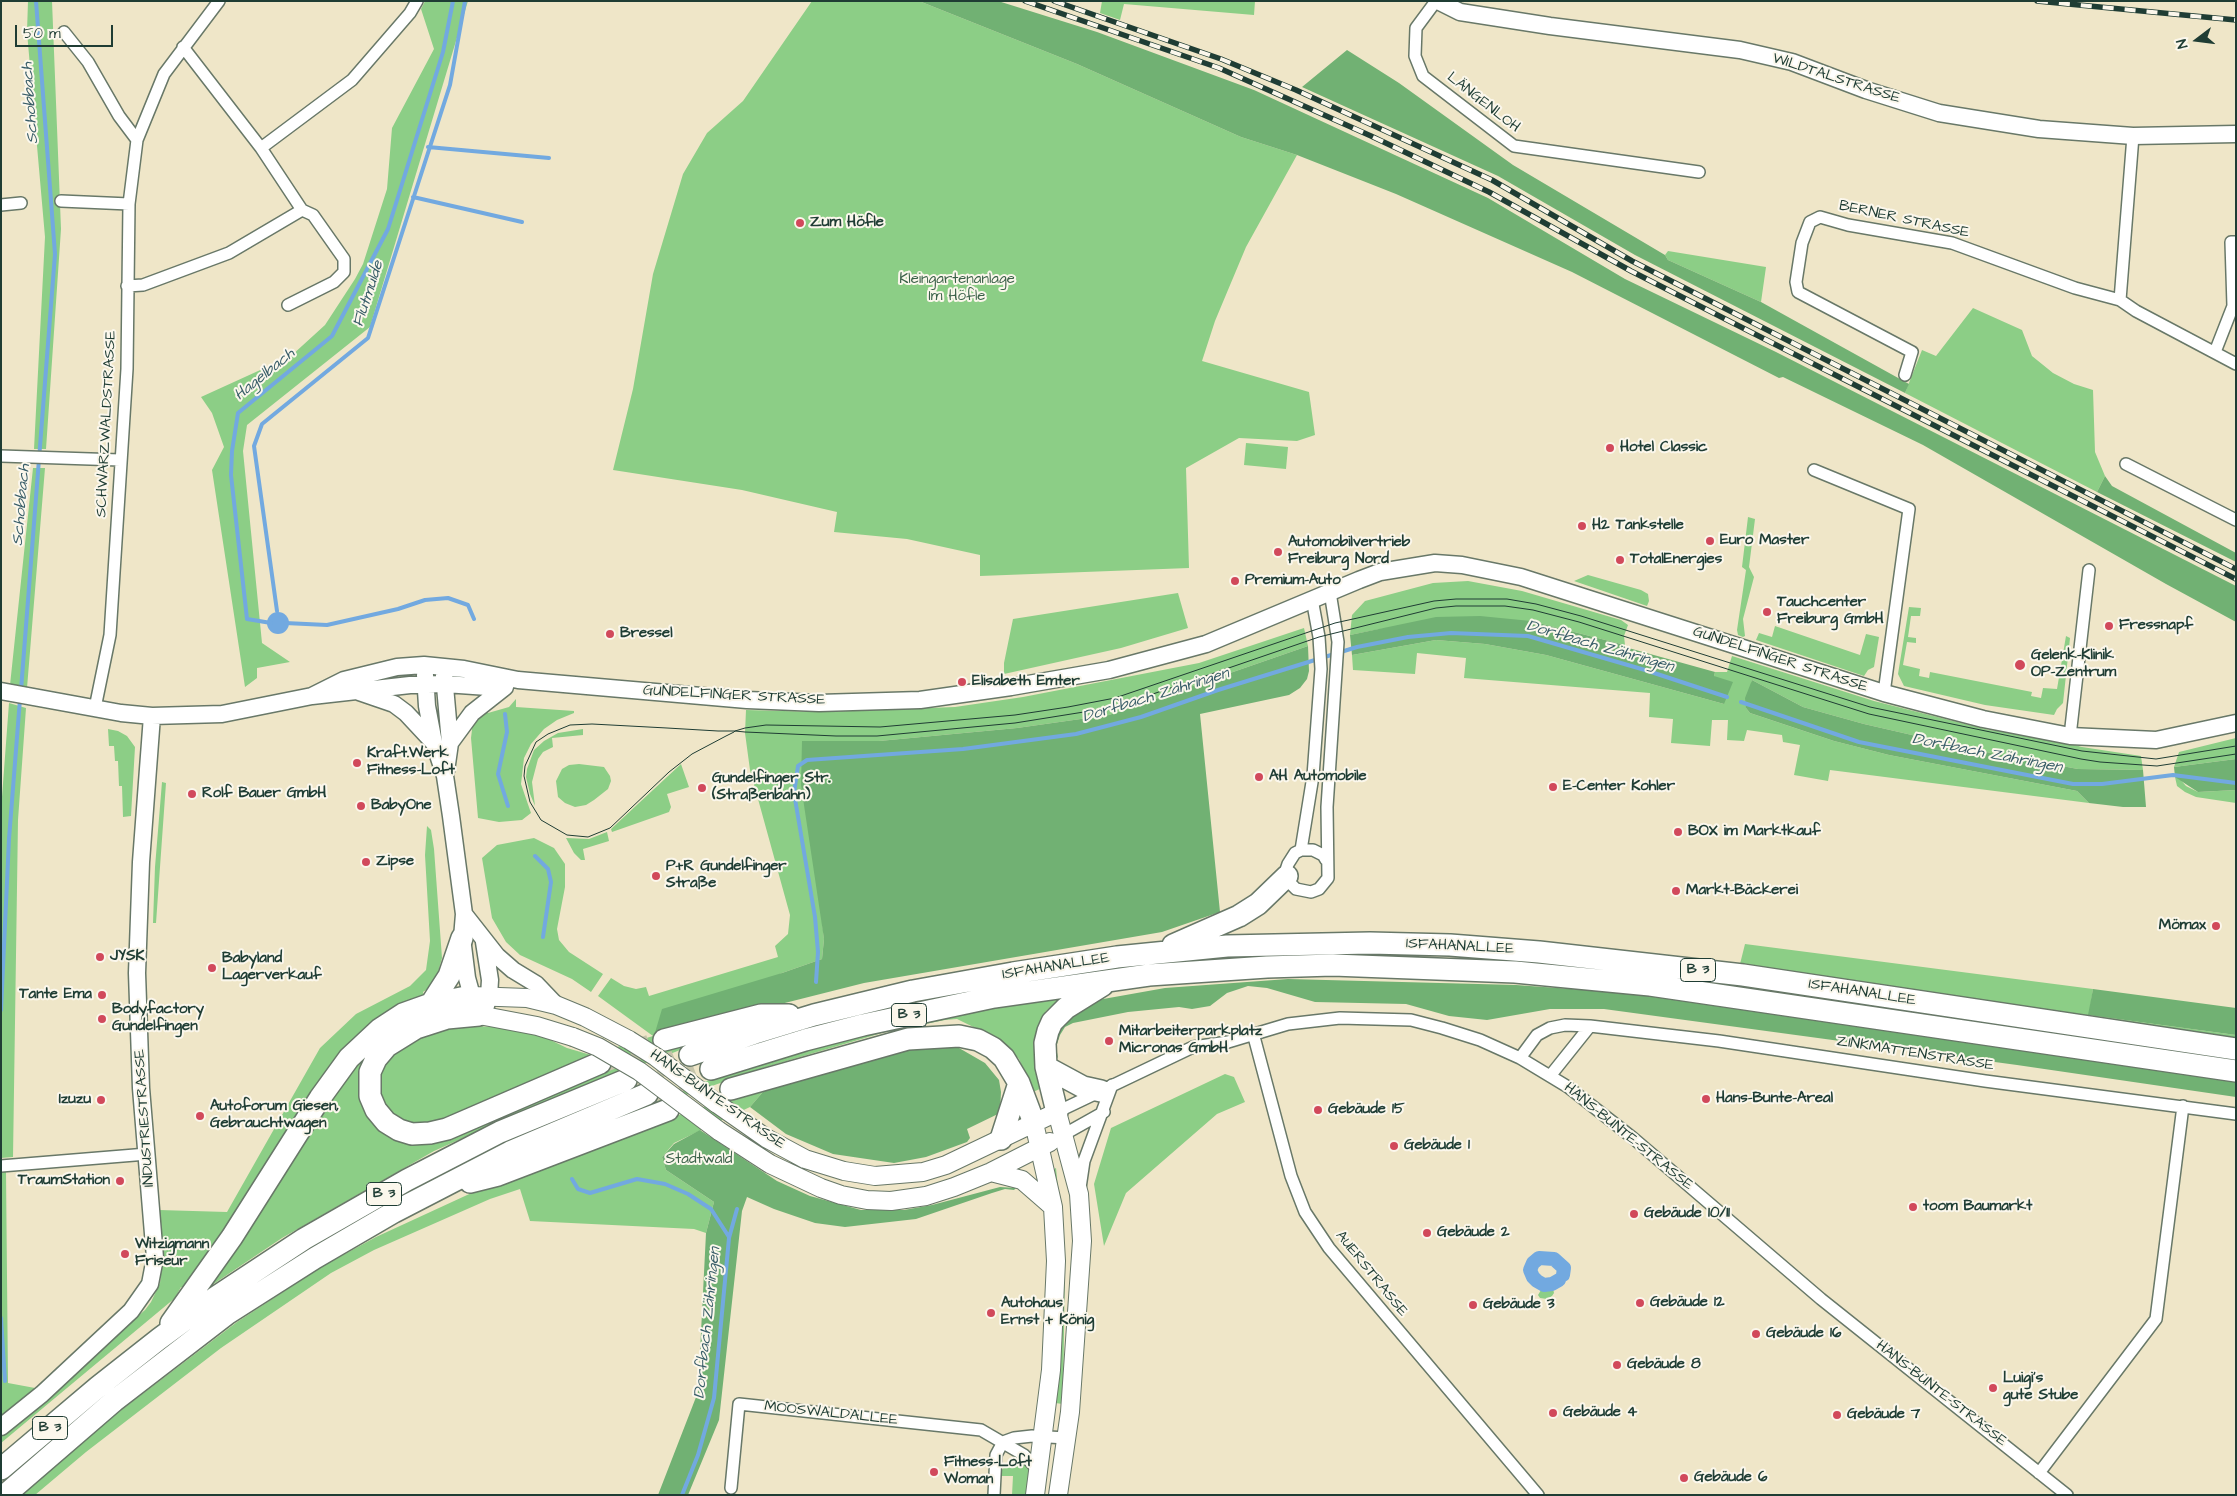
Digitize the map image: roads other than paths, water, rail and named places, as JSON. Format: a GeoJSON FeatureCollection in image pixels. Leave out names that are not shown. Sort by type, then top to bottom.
{"type":"FeatureCollection","features":[{"type":"Feature","properties":{"kind":"highway"},"geometry":{"type":"LineString","coordinates":[[1156,952],[1239,916],[1258,904],[1287,876]]}},
{"type":"Feature","properties":{"kind":"highway"},"geometry":{"type":"LineString","coordinates":[[432,1004],[449,976],[462,938]]}},
{"type":"Feature","properties":{"kind":"highway","name":"ISFAHANALLEE"},"geometry":{"type":"LineString","coordinates":[[690,1055],[814,1015],[913,992],[1013,973],[1156,952],[1227,946],[1370,943],[1450,945],[1539,952],[1743,975],[2236,1049]]}},
{"type":"Feature","properties":{"kind":"highway","name":"ISFAHANALLEE"},"geometry":{"type":"LineString","coordinates":[[711,1069],[797,1042],[863,1025],[994,997],[1112,979],[1204,970],[1324,966],[1399,966],[1515,972],[1632,983],[2236,1071]]}},
{"type":"Feature","properties":{"kind":"highway"},"geometry":{"type":"LineString","coordinates":[[1058,1112],[1046,1067],[1045,1043],[1052,1022],[1075,1002],[1112,979]]}},
{"type":"Feature","properties":{"kind":"highway"},"geometry":{"type":"LineString","coordinates":[[160,1339],[232,1237],[320,1098],[349,1058],[380,1029],[403,1014],[432,1004],[480,1006]]}},
{"type":"Feature","properties":{"kind":"highway"},"geometry":{"type":"LineString","coordinates":[[480,1006],[416,1028],[387,1046],[376,1059],[370,1072],[370,1096],[376,1110],[386,1122],[399,1130],[412,1134],[430,1134],[447,1129],[600,1063]]}},
{"type":"Feature","properties":{"kind":"highway"},"geometry":{"type":"LineString","coordinates":[[664,1040],[761,1015],[814,1015]]}},
{"type":"Feature","properties":{"kind":"highway"},"geometry":{"type":"LineString","coordinates":[[732,1089],[908,1039],[945,1035],[959,1036],[978,1040],[993,1048],[1004,1058],[1019,1083],[1034,1123]]}},
{"type":"Feature","properties":{"kind":"highway"},"geometry":{"type":"LineString","coordinates":[[1046,1067],[1083,1088],[1106,1088]]}},
{"type":"Feature","properties":{"kind":"highway","name":"B 3"},"geometry":{"type":"LineString","coordinates":[[1,1469],[98,1386],[216,1297],[296,1245],[407,1180],[500,1132],[626,1080]]}},
{"type":"Feature","properties":{"kind":"highway"},"geometry":{"type":"LineString","coordinates":[[1001,1139],[1019,1083]]}},
{"type":"Feature","properties":{"kind":"highway","name":"B 3"},"geometry":{"type":"LineString","coordinates":[[5,1495],[114,1401],[227,1314],[315,1258],[431,1192],[552,1133],[647,1094]]}},
{"type":"Feature","properties":{"kind":"highway"},"geometry":{"type":"LineString","coordinates":[[431,1192],[498,1175],[668,1110]]}},
{"type":"Feature","properties":{"kind":"main road","name":"HANS-BUNTE-STRASSE"},"geometry":{"type":"LineString","coordinates":[[480,1006],[527,998],[556,1005],[585,1017],[629,1040],[656,1057],[766,1138],[805,1159],[844,1171],[875,1176],[923,1172],[946,1165],[1058,1112]]}},
{"type":"Feature","properties":{"kind":"main road","name":"HANS-BUNTE-STRASSE"},"geometry":{"type":"LineString","coordinates":[[480,1006],[574,1037],[598,1047],[639,1071],[719,1131],[770,1164],[802,1180],[841,1195],[867,1200],[891,1201],[926,1196],[991,1172],[1041,1148],[1063,1135]]}},
{"type":"Feature","properties":{"kind":"main road"},"geometry":{"type":"LineString","coordinates":[[1058,1112],[1079,1194],[1082,1241],[1066,1438],[1058,1495]]}},
{"type":"Feature","properties":{"kind":"main road"},"geometry":{"type":"LineString","coordinates":[[1034,1123],[1053,1207],[1056,1261],[1051,1370],[1035,1495]]}},
{"type":"Feature","properties":{"kind":"main road"},"geometry":{"type":"LineString","coordinates":[[991,1172],[1022,1180],[1053,1207]]}},
{"type":"Feature","properties":{"kind":"street","name":"SCHWARZWALDSTRASSE"},"geometry":{"type":"LineString","coordinates":[[94,708],[110,635],[127,369],[129,204],[137,140],[164,74],[183,46],[219,1]]}},
{"type":"Feature","properties":{"kind":"street"},"geometry":{"type":"LineString","coordinates":[[261,148],[352,80],[410,13],[417,1]]}},
{"type":"Feature","properties":{"kind":"street","name":"WILDTALSTRASSE"},"geometry":{"type":"LineString","coordinates":[[1437,1],[1447,7],[1469,13],[1550,26],[1740,50],[1792,62],[1866,90],[1939,113],[2039,129],[2133,136],[2236,134]]}},
{"type":"Feature","properties":{"kind":"street","name":"LÄNGENLOH"},"geometry":{"type":"LineString","coordinates":[[1437,1],[1416,28],[1415,56],[1423,76],[1514,146],[1699,172]]}},
{"type":"Feature","properties":{"kind":"street"},"geometry":{"type":"LineString","coordinates":[[64,32],[88,62],[119,116],[137,140]]}},
{"type":"Feature","properties":{"kind":"street"},"geometry":{"type":"LineString","coordinates":[[183,46],[261,148],[302,210],[313,215],[344,259],[344,272],[334,282],[288,305]]}},
{"type":"Feature","properties":{"kind":"street"},"geometry":{"type":"LineString","coordinates":[[2120,300],[2133,136]]}},
{"type":"Feature","properties":{"kind":"street"},"geometry":{"type":"LineString","coordinates":[[61,201],[129,204]]}},
{"type":"Feature","properties":{"kind":"street"},"geometry":{"type":"LineString","coordinates":[[1,205],[22,203]]}},
{"type":"Feature","properties":{"kind":"street"},"geometry":{"type":"LineString","coordinates":[[127,286],[143,285],[229,253],[302,210]]}},
{"type":"Feature","properties":{"kind":"street","name":"BERNER STRASSE"},"geometry":{"type":"LineString","coordinates":[[1905,375],[1912,352],[1798,292],[1796,282],[1802,243],[1810,222],[1820,217],[1848,225],[1952,243],[2075,288],[2120,300],[2136,311],[2236,364]]}},
{"type":"Feature","properties":{"kind":"street"},"geometry":{"type":"LineString","coordinates":[[2215,352],[2232,306],[2231,242],[2236,242]]}},
{"type":"Feature","properties":{"kind":"street"},"geometry":{"type":"LineString","coordinates":[[1,456],[120,460]]}},
{"type":"Feature","properties":{"kind":"street"},"geometry":{"type":"LineString","coordinates":[[2126,464],[2236,520]]}},
{"type":"Feature","properties":{"kind":"street"},"geometry":{"type":"LineString","coordinates":[[1814,470],[1909,509],[1884,693]]}},
{"type":"Feature","properties":{"kind":"street","name":"GUNDELFINGER STRASSE"},"geometry":{"type":"LineString","coordinates":[[312,696],[344,680],[396,667],[424,665],[443,666],[518,680],[766,701],[920,700],[1109,670],[1206,644],[1380,572],[1435,563],[1462,565],[1521,577],[1884,693],[1983,719],[2070,736],[2156,740],[2236,723]]}},
{"type":"Feature","properties":{"kind":"street"},"geometry":{"type":"LineString","coordinates":[[2070,736],[2089,570]]}},
{"type":"Feature","properties":{"kind":"street"},"geometry":{"type":"LineString","coordinates":[[1326,860],[1313,850],[1301,850],[1291,858],[1286,870],[1287,876],[1296,889],[1311,892],[1319,890],[1328,878],[1329,869],[1326,860],[1328,766],[1338,642],[1330,592]]}},
{"type":"Feature","properties":{"kind":"street"},"geometry":{"type":"LineString","coordinates":[[1301,850],[1312,776],[1321,669],[1320,647],[1312,599]]}},
{"type":"Feature","properties":{"kind":"street"},"geometry":{"type":"LineString","coordinates":[[424,665],[425,684],[442,743]]}},
{"type":"Feature","properties":{"kind":"street"},"geometry":{"type":"LineString","coordinates":[[443,666],[445,684],[442,743],[464,914],[462,938],[480,1006]]}},
{"type":"Feature","properties":{"kind":"street"},"geometry":{"type":"LineString","coordinates":[[442,743],[472,713],[502,688],[518,680]]}},
{"type":"Feature","properties":{"kind":"street"},"geometry":{"type":"LineString","coordinates":[[13,693],[94,708],[152,716],[222,714],[352,690],[425,684],[502,688]]}},
{"type":"Feature","properties":{"kind":"street"},"geometry":{"type":"LineString","coordinates":[[352,690],[394,704],[442,743]]}},
{"type":"Feature","properties":{"kind":"street","name":"INDUSTRIESTRASSE"},"geometry":{"type":"LineString","coordinates":[[1,1426],[42,1394],[130,1311],[150,1284],[155,1258],[141,1088],[137,973],[141,854],[152,716]]}},
{"type":"Feature","properties":{"kind":"street"},"geometry":{"type":"LineString","coordinates":[[464,914],[497,956],[513,970],[536,984],[556,1005]]}},
{"type":"Feature","properties":{"kind":"street"},"geometry":{"type":"LineString","coordinates":[[480,1006],[487,956],[483,937]]}},
{"type":"Feature","properties":{"kind":"street","name":"HANS-BUNTE-STRASSE"},"geometry":{"type":"LineString","coordinates":[[1058,1112],[1194,1047],[1228,1042],[1253,1033],[1309,1020],[1365,1018],[1411,1020],[1480,1040],[1520,1058],[1568,1087],[1614,1122],[1821,1299],[2067,1495]]}},
{"type":"Feature","properties":{"kind":"street","name":"ZINKMATTENSTRASSE"},"geometry":{"type":"LineString","coordinates":[[1520,1058],[1537,1035],[1550,1028],[1565,1025],[1590,1026],[1720,1041],[1985,1081],[2236,1114]]}},
{"type":"Feature","properties":{"kind":"street"},"geometry":{"type":"LineString","coordinates":[[1550,1076],[1590,1026]]}},
{"type":"Feature","properties":{"kind":"street","name":"AUERSTRASSE"},"geometry":{"type":"LineString","coordinates":[[1253,1033],[1291,1176],[1305,1212],[1329,1248],[1538,1495]]}},
{"type":"Feature","properties":{"kind":"street"},"geometry":{"type":"LineString","coordinates":[[1079,1194],[1084,1161],[1104,1112],[1106,1088]]}},
{"type":"Feature","properties":{"kind":"street"},"geometry":{"type":"LineString","coordinates":[[2039,1473],[2156,1318],[2183,1106]]}},
{"type":"Feature","properties":{"kind":"street","name":"HANS-BUNTE-STRASSE"},"geometry":{"type":"LineString","coordinates":[[1063,1135],[1104,1112]]}},
{"type":"Feature","properties":{"kind":"street"},"geometry":{"type":"LineString","coordinates":[[4,1166],[147,1154]]}},
{"type":"Feature","properties":{"kind":"street","name":"MOOSWALDALLEE"},"geometry":{"type":"LineString","coordinates":[[730,1488],[739,1404],[981,1430],[1024,1455],[1039,1471]]}},
{"type":"Feature","properties":{"kind":"street"},"geometry":{"type":"LineString","coordinates":[[994,1495],[996,1454],[1003,1442],[1014,1438],[1044,1436],[1066,1438]]}},
{"type":"Feature","properties":{"kind":"water"},"geometry":{"type":"Polygon","coordinates":[[[278,612],[286,615],[289,623],[286,631],[278,634],[270,631],[267,623],[270,615],[278,612]]]}},
{"type":"Feature","properties":{"kind":"waterway","name":"Schobbach"},"geometry":{"type":"LineString","coordinates":[[21,690],[55,254],[36,1]]}},
{"type":"Feature","properties":{"kind":"waterway","name":"Hagelbach"},"geometry":{"type":"LineString","coordinates":[[271,623],[247,619],[231,475],[232,451],[238,413],[332,336],[388,229],[443,52],[453,1]]}},
{"type":"Feature","properties":{"kind":"waterway","name":"Flutmulde"},"geometry":{"type":"LineString","coordinates":[[277,611],[254,446],[262,424],[368,338],[450,85],[465,1]]}},
{"type":"Feature","properties":{"kind":"waterway"},"geometry":{"type":"LineString","coordinates":[[428,147],[549,158]]}},
{"type":"Feature","properties":{"kind":"waterway"},"geometry":{"type":"LineString","coordinates":[[413,197],[522,222]]}},
{"type":"Feature","properties":{"kind":"waterway","name":"Hagelbach"},"geometry":{"type":"LineString","coordinates":[[285,623],[327,625],[398,609],[425,600],[448,598],[468,605],[474,619]]}},
{"type":"Feature","properties":{"kind":"waterway","name":"Dorfbach Zähringen"},"geometry":{"type":"LineString","coordinates":[[816,982],[818,952],[815,917],[794,793],[798,766],[807,760],[963,749],[1076,734],[1141,717],[1218,690],[1357,647],[1408,637],[1451,633],[1528,636],[1645,670],[1727,697]]}},
{"type":"Feature","properties":{"kind":"waterway","name":"Schobbach"},"geometry":{"type":"LineString","coordinates":[[1,1010],[9,839],[20,699]]}},
{"type":"Feature","properties":{"kind":"waterway","name":"Dorfbach Zähringen"},"geometry":{"type":"LineString","coordinates":[[1741,702],[1859,742],[2073,784],[2102,784],[2173,775],[2236,783]]}},
{"type":"Feature","properties":{"kind":"waterway","name":"Hagelbach"},"geometry":{"type":"LineString","coordinates":[[505,714],[507,732],[498,774],[508,806]]}},
{"type":"Feature","properties":{"kind":"waterway","name":"Hagelbach"},"geometry":{"type":"LineString","coordinates":[[535,856],[548,869],[551,882],[543,937]]}},
{"type":"Feature","properties":{"kind":"waterway","name":"Hagelbach"},"geometry":{"type":"LineString","coordinates":[[572,1179],[578,1189],[590,1193],[637,1179],[665,1184],[688,1194],[711,1209],[729,1237]]}},
{"type":"Feature","properties":{"kind":"waterway","name":"Dorfbach Zähringen"},"geometry":{"type":"LineString","coordinates":[[682,1495],[698,1455],[714,1398],[729,1238],[737,1209]]}},
{"type":"Feature","properties":{"kind":"waterway"},"geometry":{"type":"LineString","coordinates":[[1559,1280],[1552,1284],[1544,1285],[1537,1281],[1530,1270],[1533,1263],[1539,1258],[1554,1259],[1564,1268],[1563,1275]]}},
{"type":"Feature","properties":{"kind":"waterway","name":"Schobbach"},"geometry":{"type":"LineString","coordinates":[[1,1318],[5,1381]]}},
{"type":"Feature","properties":{"kind":"tunnel"},"geometry":{"type":"LineString","coordinates":[[600,1063],[664,1040]]}},
{"type":"Feature","properties":{"kind":"tunnel"},"geometry":{"type":"LineString","coordinates":[[626,1080],[690,1055]]}},
{"type":"Feature","properties":{"kind":"tunnel"},"geometry":{"type":"LineString","coordinates":[[647,1094],[711,1069]]}},
{"type":"Feature","properties":{"kind":"tram line"},"geometry":{"type":"LineString","coordinates":[[2236,746],[2156,759],[2082,751],[1870,707],[1581,616],[1536,604],[1507,599],[1456,599],[1434,601],[1335,623],[1115,698],[1068,707],[1015,715],[880,727],[766,725],[745,728],[735,731],[692,754],[669,772],[610,828],[588,837],[567,835],[541,820],[530,802],[524,776],[525,766],[536,742],[548,734],[570,725],[592,724],[718,731],[735,731],[836,736],[877,736],[1015,723],[1115,707],[1319,637],[1436,608],[1456,606],[1505,606],[1533,610],[1579,622],[1869,714],[2081,759],[2157,766],[2236,754]]}},
{"type":"Feature","properties":{"kind":"railway"},"geometry":{"type":"LineString","coordinates":[[1025,1],[1219,68],[1371,136],[1489,192],[1631,271],[2236,579]]}},
{"type":"Feature","properties":{"kind":"railway"},"geometry":{"type":"LineString","coordinates":[[1054,1],[1221,59],[1296,90],[1492,180],[1632,261],[2236,569]]}},
{"type":"Feature","properties":{"kind":"railway"},"geometry":{"type":"LineString","coordinates":[[2037,1],[2236,20]]}},
{"type":"Feature","properties":{"kind":"place","name":"Zum Höfle"},"geometry":{"type":"Point","coordinates":[800,223]}},
{"type":"Feature","properties":{"kind":"place","name":"Hotel Classic"},"geometry":{"type":"Point","coordinates":[1610,448]}},
{"type":"Feature","properties":{"kind":"place","name":"H2 Tankstelle"},"geometry":{"type":"Point","coordinates":[1582,526]}},
{"type":"Feature","properties":{"kind":"place","name":"Euro Master"},"geometry":{"type":"Point","coordinates":[1710,541]}},
{"type":"Feature","properties":{"kind":"place","name":"Automobilvertrieb Freiburg Nord"},"geometry":{"type":"Point","coordinates":[1278,552]}},
{"type":"Feature","properties":{"kind":"place","name":"TotalEnergies"},"geometry":{"type":"Point","coordinates":[1620,560]}},
{"type":"Feature","properties":{"kind":"place","name":"Premium-Auto"},"geometry":{"type":"Point","coordinates":[1235,581]}},
{"type":"Feature","properties":{"kind":"place","name":"Tauchcenter Freiburg GmbH"},"geometry":{"type":"Point","coordinates":[1767,612]}},
{"type":"Feature","properties":{"kind":"place","name":"Fressnapf"},"geometry":{"type":"Point","coordinates":[2109,626]}},
{"type":"Feature","properties":{"kind":"place","name":"Bressel"},"geometry":{"type":"Point","coordinates":[610,634]}},
{"type":"Feature","properties":{"kind":"place","name":"Gelenk-Klinik OP-Zentrum"},"geometry":{"type":"Point","coordinates":[2020,665]}},
{"type":"Feature","properties":{"kind":"place","name":"Elisabeth Emter"},"geometry":{"type":"Point","coordinates":[962,682]}},
{"type":"Feature","properties":{"kind":"place","name":"Kraft.Werk Fitness-Loft"},"geometry":{"type":"Point","coordinates":[357,763]}},
{"type":"Feature","properties":{"kind":"place","name":"AH Automobile"},"geometry":{"type":"Point","coordinates":[1259,777]}},
{"type":"Feature","properties":{"kind":"place","name":"E-Center Kohler"},"geometry":{"type":"Point","coordinates":[1553,787]}},
{"type":"Feature","properties":{"kind":"place","name":"Gundelfinger Str. (Straßenbahn)"},"geometry":{"type":"Point","coordinates":[702,788]}},
{"type":"Feature","properties":{"kind":"place","name":"Rolf Bauer GmbH"},"geometry":{"type":"Point","coordinates":[192,794]}},
{"type":"Feature","properties":{"kind":"place","name":"BabyOne"},"geometry":{"type":"Point","coordinates":[361,806]}},
{"type":"Feature","properties":{"kind":"place","name":"BOX im Marktkauf"},"geometry":{"type":"Point","coordinates":[1678,832]}},
{"type":"Feature","properties":{"kind":"place","name":"Zipse"},"geometry":{"type":"Point","coordinates":[366,862]}},
{"type":"Feature","properties":{"kind":"place","name":"P+R Gundelfinger Straße"},"geometry":{"type":"Point","coordinates":[656,876]}},
{"type":"Feature","properties":{"kind":"place","name":"Markt-Bäckerei"},"geometry":{"type":"Point","coordinates":[1676,891]}},
{"type":"Feature","properties":{"kind":"place","name":"Mömax"},"geometry":{"type":"Point","coordinates":[2216,926]}},
{"type":"Feature","properties":{"kind":"place","name":"JYSK"},"geometry":{"type":"Point","coordinates":[100,957]}},
{"type":"Feature","properties":{"kind":"place","name":"Babyland Lagerverkauf"},"geometry":{"type":"Point","coordinates":[212,968]}},
{"type":"Feature","properties":{"kind":"place","name":"Tante Ema"},"geometry":{"type":"Point","coordinates":[102,995]}},
{"type":"Feature","properties":{"kind":"place","name":"Bodyfactory Gundelfingen"},"geometry":{"type":"Point","coordinates":[102,1019]}},
{"type":"Feature","properties":{"kind":"place","name":"Mitarbeiterparkplatz Micronas GmbH"},"geometry":{"type":"Point","coordinates":[1109,1041]}},
{"type":"Feature","properties":{"kind":"place","name":"Hans-Bunte-Areal"},"geometry":{"type":"Point","coordinates":[1706,1099]}},
{"type":"Feature","properties":{"kind":"place","name":"Izuzu"},"geometry":{"type":"Point","coordinates":[101,1100]}},
{"type":"Feature","properties":{"kind":"place","name":"Gebäude 15"},"geometry":{"type":"Point","coordinates":[1318,1110]}},
{"type":"Feature","properties":{"kind":"place","name":"Autoforum Giesen, Gebrauchtwagen"},"geometry":{"type":"Point","coordinates":[200,1116]}},
{"type":"Feature","properties":{"kind":"place","name":"Gebäude 1"},"geometry":{"type":"Point","coordinates":[1394,1146]}},
{"type":"Feature","properties":{"kind":"place","name":"TraumStation"},"geometry":{"type":"Point","coordinates":[120,1181]}},
{"type":"Feature","properties":{"kind":"place","name":"toom Baumarkt"},"geometry":{"type":"Point","coordinates":[1913,1207]}},
{"type":"Feature","properties":{"kind":"place","name":"Gebäude 10/11"},"geometry":{"type":"Point","coordinates":[1634,1214]}},
{"type":"Feature","properties":{"kind":"place","name":"Gebäude 2"},"geometry":{"type":"Point","coordinates":[1427,1233]}},
{"type":"Feature","properties":{"kind":"place","name":"Witzigmann Friseur"},"geometry":{"type":"Point","coordinates":[125,1254]}},
{"type":"Feature","properties":{"kind":"place","name":"Gebäude 12"},"geometry":{"type":"Point","coordinates":[1640,1303]}},
{"type":"Feature","properties":{"kind":"place","name":"Gebäude 3"},"geometry":{"type":"Point","coordinates":[1473,1305]}},
{"type":"Feature","properties":{"kind":"place","name":"Autohaus Ernst + König"},"geometry":{"type":"Point","coordinates":[991,1313]}},
{"type":"Feature","properties":{"kind":"place","name":"Gebäude 16"},"geometry":{"type":"Point","coordinates":[1756,1334]}},
{"type":"Feature","properties":{"kind":"place","name":"Gebäude 8"},"geometry":{"type":"Point","coordinates":[1617,1365]}},
{"type":"Feature","properties":{"kind":"place","name":"Luigi's gute Stube"},"geometry":{"type":"Point","coordinates":[1993,1388]}},
{"type":"Feature","properties":{"kind":"place","name":"Gebäude 4"},"geometry":{"type":"Point","coordinates":[1553,1413]}},
{"type":"Feature","properties":{"kind":"place","name":"Gebäude 7"},"geometry":{"type":"Point","coordinates":[1837,1415]}},
{"type":"Feature","properties":{"kind":"place","name":"Fitness-Loft Woman"},"geometry":{"type":"Point","coordinates":[934,1472]}},
{"type":"Feature","properties":{"kind":"place","name":"Gebäude 6"},"geometry":{"type":"Point","coordinates":[1684,1478]}},
{"type":"Feature","properties":{"kind":"park label","name":"Kleingartenanlage Im Höfle"},"geometry":{"type":"Point","coordinates":[957,288]}},
{"type":"Feature","properties":{"kind":"park label","name":"Stadtwald"},"geometry":{"type":"Point","coordinates":[699,1160]}}]}
